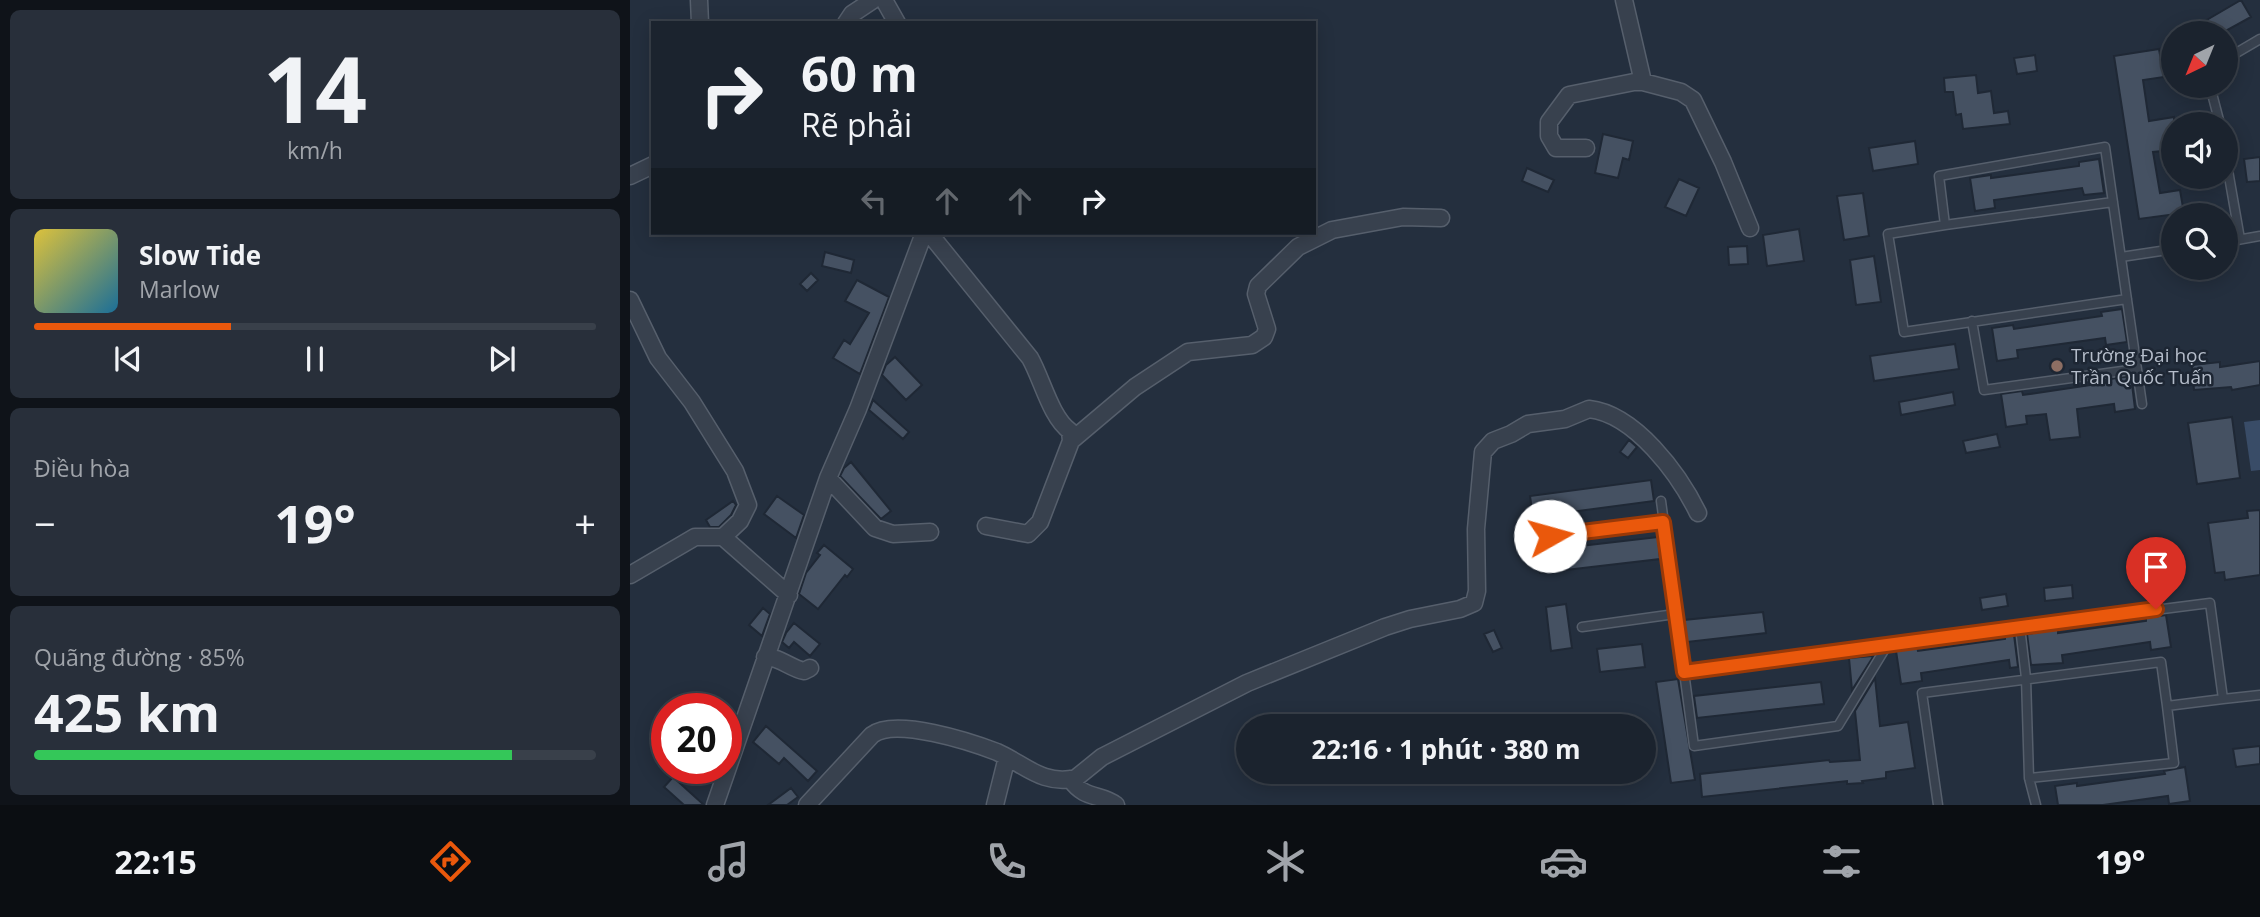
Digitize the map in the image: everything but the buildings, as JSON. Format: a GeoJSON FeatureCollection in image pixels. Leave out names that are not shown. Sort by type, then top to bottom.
{"type":"FeatureCollection","features":[{"type":"Feature","properties":{"kind":"street"},"geometry":{"type":"LineString","coordinates":[[699,0],[700,21]]}},
{"type":"Feature","properties":{"kind":"street"},"geometry":{"type":"LineString","coordinates":[[847,21],[852,14],[873,0]]}},
{"type":"Feature","properties":{"kind":"street"},"geometry":{"type":"LineString","coordinates":[[884,0],[896,21]]}},
{"type":"Feature","properties":{"kind":"street"},"geometry":{"type":"LineString","coordinates":[[1624,0],[1643,82]]}},
{"type":"Feature","properties":{"kind":"street"},"geometry":{"type":"LineString","coordinates":[[1586,148],[1556,148],[1552,143],[1549,122],[1565,98],[1579,91],[1643,82],[1682,92],[1693,100],[1723,162],[1750,228]]}},
{"type":"Feature","properties":{"kind":"street"},"geometry":{"type":"LineString","coordinates":[[630,176],[651,166]]}},
{"type":"Feature","properties":{"kind":"street"},"geometry":{"type":"LineString","coordinates":[[1071,440],[1135,387],[1188,352],[1252,345],[1264,337],[1267,329],[1256,294],[1258,286],[1298,247],[1332,230],[1403,217],[1441,218]]}},
{"type":"Feature","properties":{"kind":"street"},"geometry":{"type":"LineString","coordinates":[[715,805],[828,478],[858,409],[923,235]]}},
{"type":"Feature","properties":{"kind":"street"},"geometry":{"type":"LineString","coordinates":[[931,235],[1030,358],[1054,408],[1070,431],[1071,440],[1040,522],[1034,530],[1028,534],[986,526]]}},
{"type":"Feature","properties":{"kind":"street"},"geometry":{"type":"LineString","coordinates":[[630,300],[658,358],[692,402],[725,454],[746,498],[747,512],[723,537],[695,537],[630,575]]}},
{"type":"Feature","properties":{"kind":"street"},"geometry":{"type":"LineString","coordinates":[[807,805],[825,799],[847,761],[872,735],[887,728],[926,730],[993,751],[1036,775],[1071,780],[1102,757],[1247,683],[1385,627],[1460,609],[1474,603],[1477,591],[1476,529],[1481,456],[1493,441],[1528,424],[1565,419],[1589,409],[1621,422],[1660,454],[1685,486],[1698,513]]}},
{"type":"Feature","properties":{"kind":"street"},"geometry":{"type":"LineString","coordinates":[[828,478],[875,528],[893,534],[930,532]]}},
{"type":"Feature","properties":{"kind":"street"},"geometry":{"type":"LineString","coordinates":[[723,537],[789,595]]}},
{"type":"Feature","properties":{"kind":"street"},"geometry":{"type":"LineString","coordinates":[[765,657],[775,657],[804,671],[810,668]]}},
{"type":"Feature","properties":{"kind":"street"},"geometry":{"type":"LineString","coordinates":[[995,805],[1007,757]]}},
{"type":"Feature","properties":{"kind":"street"},"geometry":{"type":"LineString","coordinates":[[1071,780],[1084,793],[1110,800],[1116,805]]}},
{"type":"Feature","properties":{"kind":"lane"},"geometry":{"type":"LineString","coordinates":[[2238,52],[2260,39]]}},
{"type":"Feature","properties":{"kind":"lane"},"geometry":{"type":"LineString","coordinates":[[1945,225],[1938,176],[2105,147],[2142,404]]}},
{"type":"Feature","properties":{"kind":"lane"},"geometry":{"type":"LineString","coordinates":[[2231,189],[2240,239],[2260,236]]}},
{"type":"Feature","properties":{"kind":"lane"},"geometry":{"type":"LineString","coordinates":[[2113,202],[1888,234],[1904,332],[2127,299]]}},
{"type":"Feature","properties":{"kind":"lane"},"geometry":{"type":"LineString","coordinates":[[2122,257],[2161,252]]}},
{"type":"Feature","properties":{"kind":"lane"},"geometry":{"type":"LineString","coordinates":[[1972,321],[1984,390],[2137,369]]}},
{"type":"Feature","properties":{"kind":"lane"},"geometry":{"type":"LineString","coordinates":[[1661,500],[1694,746],[1838,726],[1888,644]]}},
{"type":"Feature","properties":{"kind":"lane"},"geometry":{"type":"LineString","coordinates":[[1550,536],[1663,522]]}},
{"type":"Feature","properties":{"kind":"lane"},"geometry":{"type":"LineString","coordinates":[[1684,672],[2210,603],[2223,699]]}},
{"type":"Feature","properties":{"kind":"lane"},"geometry":{"type":"LineString","coordinates":[[1582,627],[1675,614]]}},
{"type":"Feature","properties":{"kind":"lane"},"geometry":{"type":"LineString","coordinates":[[2021,627],[2026,678],[2029,778],[2036,805]]}},
{"type":"Feature","properties":{"kind":"lane"},"geometry":{"type":"LineString","coordinates":[[1938,805],[1922,693],[2161,662],[2174,763],[2029,778]]}},
{"type":"Feature","properties":{"kind":"lane"},"geometry":{"type":"LineString","coordinates":[[2167,706],[2260,695]]}},
{"type":"Feature","properties":{"kind":"water"},"geometry":{"type":"Polygon","coordinates":[[[2260,420],[2260,470],[2251,471],[2244,422],[2260,420]]]}},
{"type":"Feature","properties":{"kind":"place","name":"Trường Đại học Trần Quốc Tuấn"},"geometry":{"type":"Point","coordinates":[2057,366]}},
{"type":"Feature","properties":{"kind":"route"},"geometry":{"type":"LineString","coordinates":[[1550,536],[1663,522],[1684,672],[2156,609]]}}]}
